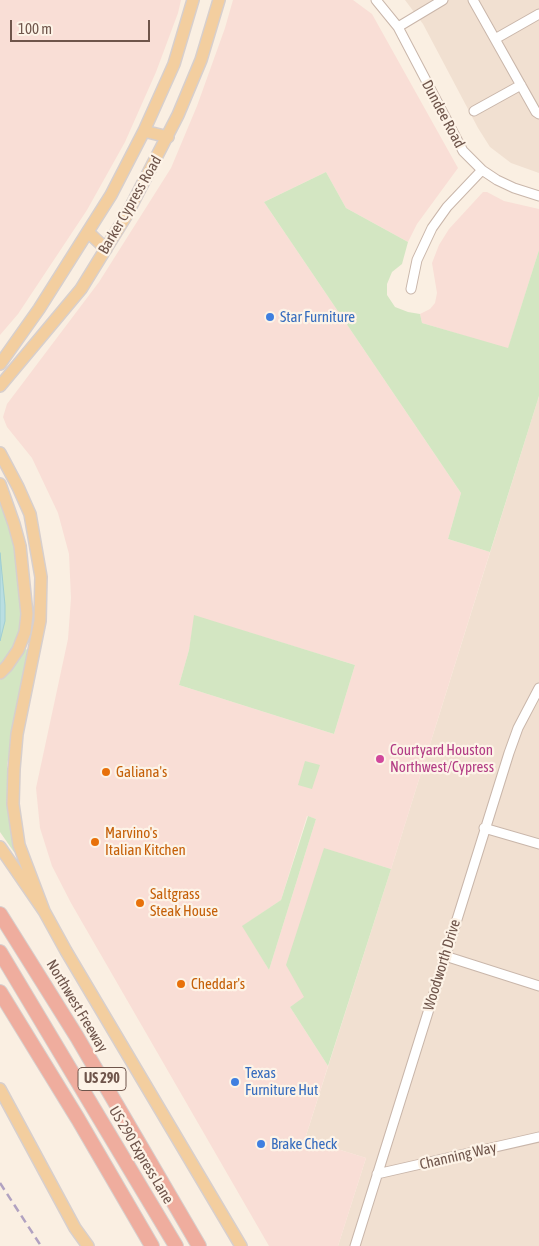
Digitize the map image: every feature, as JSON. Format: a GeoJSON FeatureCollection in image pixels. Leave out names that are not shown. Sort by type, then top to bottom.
{"type":"FeatureCollection","features":[{"type":"Feature","properties":{"kind":"highway","name":"Northwest Freeway"},"geometry":{"type":"LineString","coordinates":[[0,914],[81,1045],[199,1246]]}},
{"type":"Feature","properties":{"kind":"highway","name":"US 290 Express Lane"},"geometry":{"type":"LineString","coordinates":[[0,952],[176,1246]]}},
{"type":"Feature","properties":{"kind":"highway","name":"US 290"},"geometry":{"type":"LineString","coordinates":[[0,992],[78,1119],[152,1246]]}},
{"type":"Feature","properties":{"kind":"main road","name":"Barker Cypress Road"},"geometry":{"type":"LineString","coordinates":[[0,364],[39,309],[111,195],[144,131],[174,64],[193,0]]}},
{"type":"Feature","properties":{"kind":"main road","name":"Barker Cypress Road"},"geometry":{"type":"LineString","coordinates":[[0,386],[81,290],[126,216],[168,137],[201,60],[219,0]]}},
{"type":"Feature","properties":{"kind":"main road"},"geometry":{"type":"LineString","coordinates":[[144,131],[168,137]]}},
{"type":"Feature","properties":{"kind":"main road"},"geometry":{"type":"LineString","coordinates":[[88,232],[106,249]]}},
{"type":"Feature","properties":{"kind":"main road"},"geometry":{"type":"LineString","coordinates":[[0,452],[30,514],[41,577],[40,621],[17,734],[14,804],[19,845],[44,911]]}},
{"type":"Feature","properties":{"kind":"main road"},"geometry":{"type":"LineString","coordinates":[[0,484],[20,546],[27,614],[25,632],[18,650],[0,673]]}},
{"type":"Feature","properties":{"kind":"main road"},"geometry":{"type":"LineString","coordinates":[[0,847],[44,911],[242,1246]]}},
{"type":"Feature","properties":{"kind":"main road"},"geometry":{"type":"LineString","coordinates":[[0,1089],[75,1228],[88,1246]]}},
{"type":"Feature","properties":{"kind":"street","name":"Dundee Road"},"geometry":{"type":"LineString","coordinates":[[376,0],[398,27],[463,152],[482,170],[514,188],[539,196]]}},
{"type":"Feature","properties":{"kind":"street"},"geometry":{"type":"LineString","coordinates":[[398,27],[443,0]]}},
{"type":"Feature","properties":{"kind":"street"},"geometry":{"type":"LineString","coordinates":[[473,0],[536,112],[539,114]]}},
{"type":"Feature","properties":{"kind":"street"},"geometry":{"type":"LineString","coordinates":[[495,39],[539,14]]}},
{"type":"Feature","properties":{"kind":"street"},"geometry":{"type":"LineString","coordinates":[[474,110],[521,85]]}},
{"type":"Feature","properties":{"kind":"street"},"geometry":{"type":"LineString","coordinates":[[411,289],[417,260],[432,228],[447,207],[482,170]]}},
{"type":"Feature","properties":{"kind":"street","name":"Woodworth Drive"},"geometry":{"type":"LineString","coordinates":[[355,1246],[484,828],[518,728],[539,688]]}},
{"type":"Feature","properties":{"kind":"street"},"geometry":{"type":"LineString","coordinates":[[484,828],[539,844]]}},
{"type":"Feature","properties":{"kind":"street"},"geometry":{"type":"LineString","coordinates":[[444,956],[539,986]]}},
{"type":"Feature","properties":{"kind":"street","name":"Channing Way"},"geometry":{"type":"LineString","coordinates":[[378,1174],[539,1137]]}},
{"type":"Feature","properties":{"kind":"shaded area"},"geometry":{"type":"Polygon","coordinates":[[[0,0],[181,0],[156,72],[125,142],[87,210],[18,314],[0,335],[0,0]]]}},
{"type":"Feature","properties":{"kind":"shaded area"},"geometry":{"type":"Polygon","coordinates":[[[233,0],[353,0],[372,14],[458,168],[417,224],[408,242],[346,208],[326,172],[264,202],[461,493],[448,539],[490,552],[391,869],[324,849],[304,998],[290,1007],[328,1066],[305,1139],[366,1158],[338,1246],[269,1246],[71,903],[52,866],[40,828],[36,788],[68,639],[71,598],[69,554],[58,513],[32,458],[7,427],[3,417],[7,404],[99,282],[171,168],[197,106],[233,0]],[[195,616],[189,650],[179,685],[334,734],[355,665],[195,616]],[[307,816],[281,900],[243,926],[269,970],[316,819],[307,816]]]}},
{"type":"Feature","properties":{"kind":"shaded area"},"geometry":{"type":"Polygon","coordinates":[[[405,0],[539,0],[539,173],[511,163],[490,147],[423,24],[405,0]]]}},
{"type":"Feature","properties":{"kind":"shaded area"},"geometry":{"type":"Polygon","coordinates":[[[483,192],[487,192],[504,201],[539,209],[539,250],[508,349],[422,323],[420,314],[430,309],[435,303],[437,293],[432,263],[439,245],[449,229],[483,192]]]}},
{"type":"Feature","properties":{"kind":"shaded area"},"geometry":{"type":"Polygon","coordinates":[[[539,396],[539,1246],[338,1246],[366,1158],[305,1139],[539,396]]]}},
{"type":"Feature","properties":{"kind":"green space"},"geometry":{"type":"Polygon","coordinates":[[[326,172],[346,208],[408,242],[402,264],[392,272],[387,284],[387,295],[395,307],[420,314],[422,323],[508,348],[539,250],[539,396],[490,552],[448,539],[461,493],[264,202],[326,172]]]}},
{"type":"Feature","properties":{"kind":"green space"},"geometry":{"type":"Polygon","coordinates":[[[0,495],[14,538],[21,603],[21,621],[13,650],[0,665],[0,495]]]}},
{"type":"Feature","properties":{"kind":"green space"},"geometry":{"type":"Polygon","coordinates":[[[194,615],[355,665],[334,734],[179,685],[189,650],[194,615]]]}},
{"type":"Feature","properties":{"kind":"green space"},"geometry":{"type":"Polygon","coordinates":[[[25,649],[29,650],[7,766],[9,814],[17,851],[14,852],[0,832],[0,680],[13,667],[25,649]]]}},
{"type":"Feature","properties":{"kind":"green space"},"geometry":{"type":"Polygon","coordinates":[[[305,761],[320,765],[312,789],[298,785],[305,761]]]}},
{"type":"Feature","properties":{"kind":"green space"},"geometry":{"type":"Polygon","coordinates":[[[308,816],[316,819],[269,970],[242,926],[281,900],[308,816]]]}},
{"type":"Feature","properties":{"kind":"green space"},"geometry":{"type":"Polygon","coordinates":[[[324,848],[391,869],[328,1066],[290,1007],[304,997],[286,965],[324,848]]]}},
{"type":"Feature","properties":{"kind":"water"},"geometry":{"type":"Polygon","coordinates":[[[0,553],[5,621],[0,641],[0,553]]]}},
{"type":"Feature","properties":{"kind":"railway"},"geometry":{"type":"LineString","coordinates":[[0,1183],[41,1246]]}},
{"type":"Feature","properties":{"kind":"place","name":"Star Furniture"},"geometry":{"type":"Point","coordinates":[270,317]}},
{"type":"Feature","properties":{"kind":"place","name":"Courtyard Houston Northwest/Cypress"},"geometry":{"type":"Point","coordinates":[380,759]}},
{"type":"Feature","properties":{"kind":"place","name":"Galiana's"},"geometry":{"type":"Point","coordinates":[106,772]}},
{"type":"Feature","properties":{"kind":"place","name":"Marvino's Italian Kitchen"},"geometry":{"type":"Point","coordinates":[95,842]}},
{"type":"Feature","properties":{"kind":"place","name":"Saltgrass Steak House"},"geometry":{"type":"Point","coordinates":[140,903]}},
{"type":"Feature","properties":{"kind":"place","name":"Cheddar's"},"geometry":{"type":"Point","coordinates":[181,984]}},
{"type":"Feature","properties":{"kind":"place","name":"Texas Furniture Hut"},"geometry":{"type":"Point","coordinates":[235,1082]}},
{"type":"Feature","properties":{"kind":"place","name":"Brake Check"},"geometry":{"type":"Point","coordinates":[261,1144]}}]}
